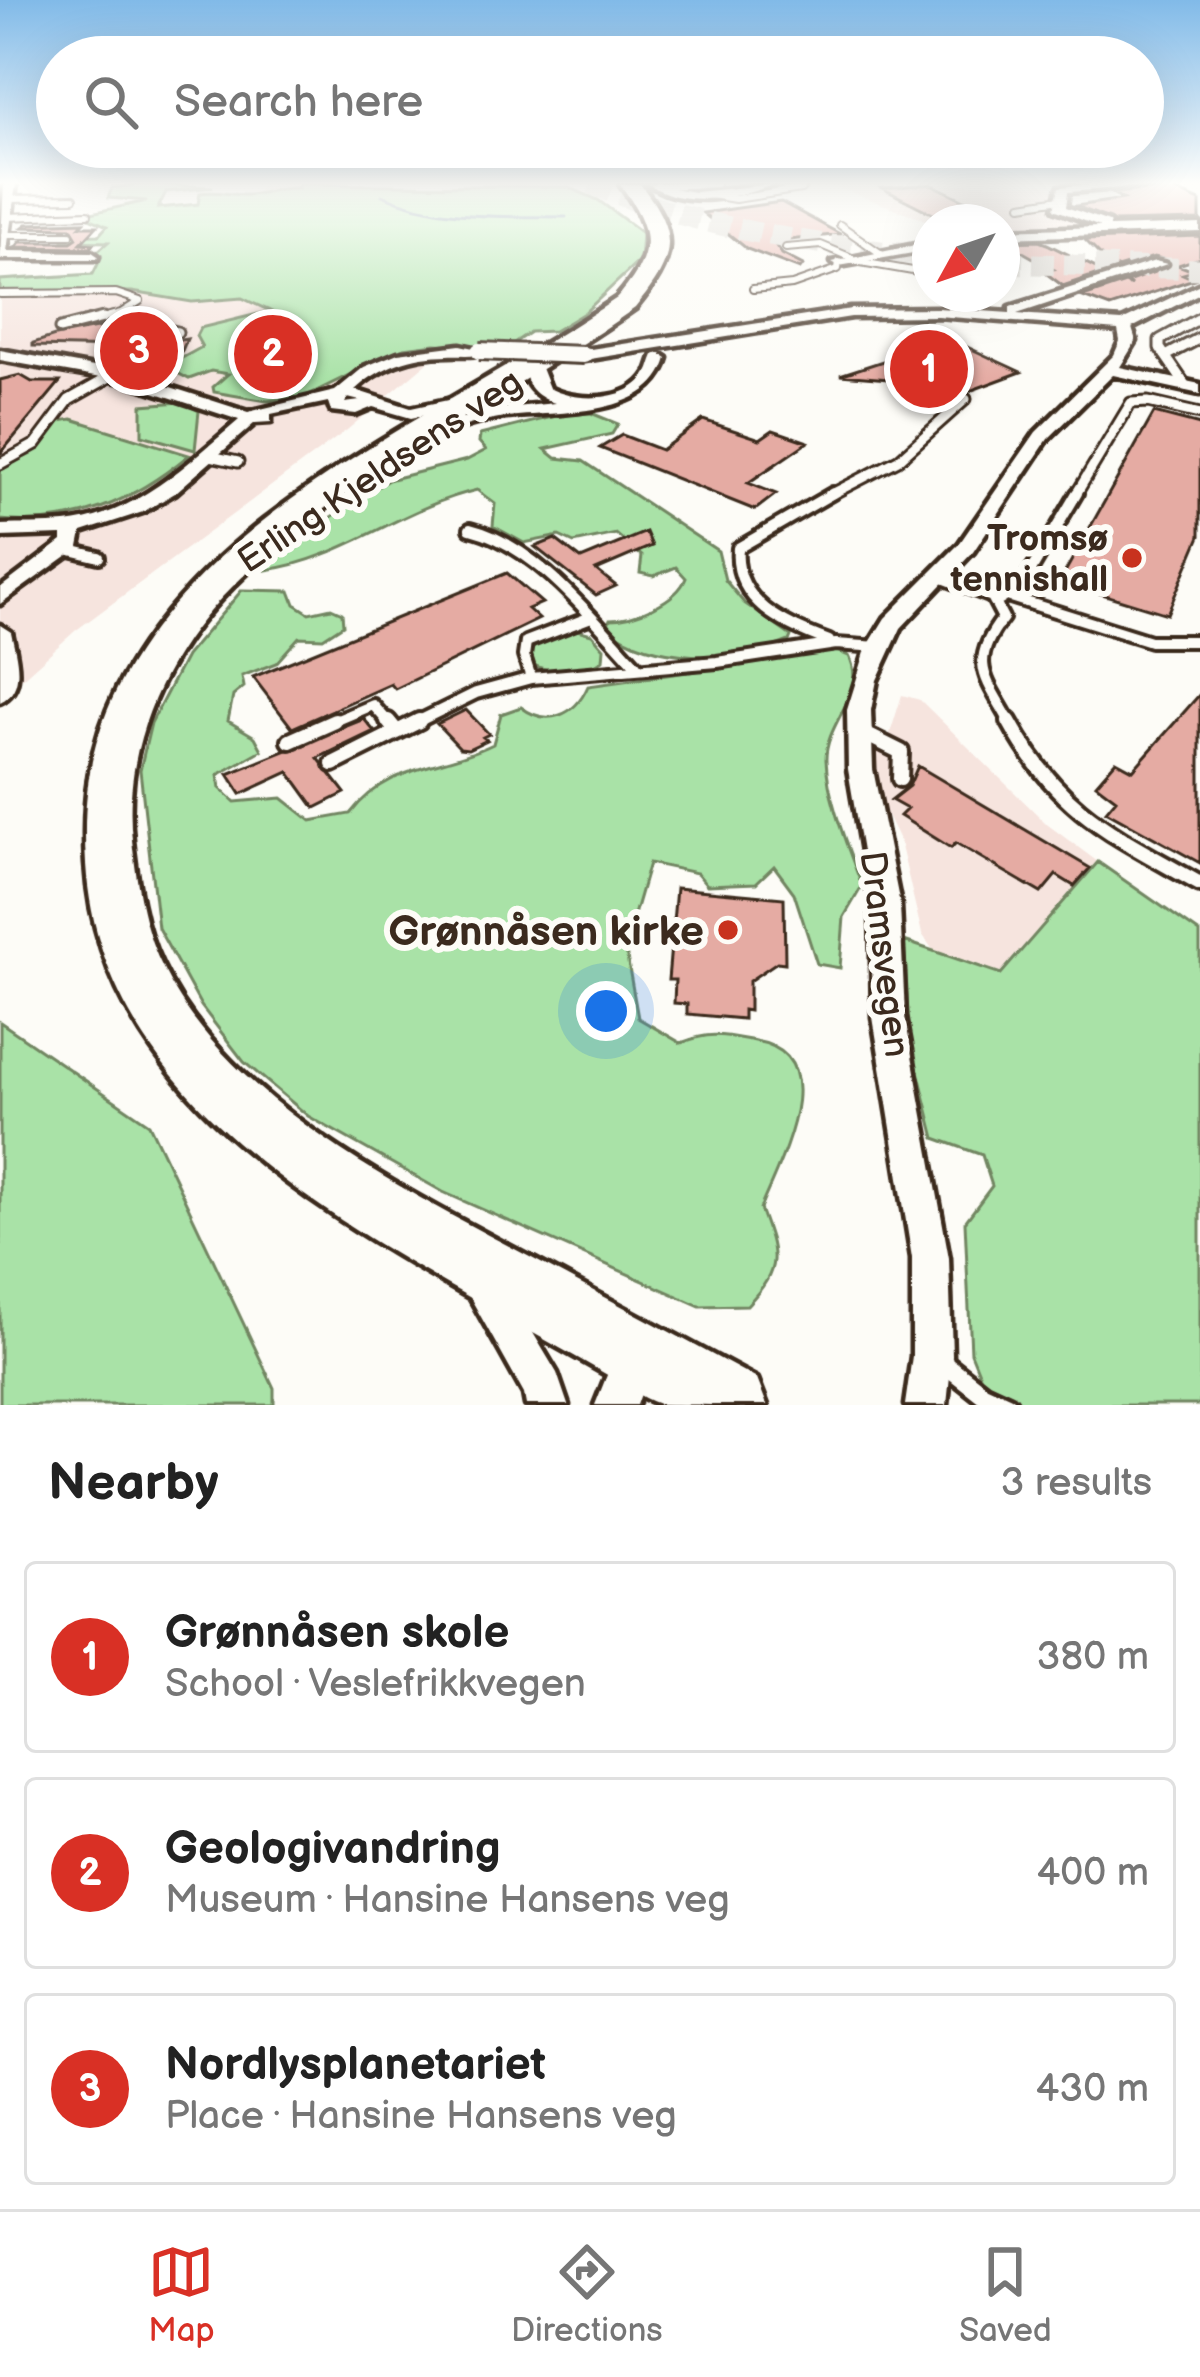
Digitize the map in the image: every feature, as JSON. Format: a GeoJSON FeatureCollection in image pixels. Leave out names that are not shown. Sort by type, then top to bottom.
{"type":"FeatureCollection","features":[{"type":"Feature","properties":{"kind":"highway","name":"Erling Kjeldsens veg"},"geometry":{"type":"LineString","coordinates":[[659,250],[648,278],[626,302],[254,548],[217,581],[158,654],[134,696],[107,778],[105,868],[118,930],[140,979],[182,1046],[228,1102],[295,1156],[464,1258],[626,1378],[705,1399]]}},
{"type":"Feature","properties":{"kind":"street"},"geometry":{"type":"LineString","coordinates":[[47,250],[92,256]]}},
{"type":"Feature","properties":{"kind":"street"},"geometry":{"type":"LineString","coordinates":[[846,260],[905,250]]}},
{"type":"Feature","properties":{"kind":"street"},"geometry":{"type":"LineString","coordinates":[[987,316],[1037,307],[1087,285],[1160,264]]}},
{"type":"Feature","properties":{"kind":"street"},"geometry":{"type":"LineString","coordinates":[[638,354],[701,336],[833,314],[987,316],[1124,326],[1200,288]]}},
{"type":"Feature","properties":{"kind":"street","name":"Dramsvegen"},"geometry":{"type":"LineString","coordinates":[[926,1405],[935,1356],[924,1202],[887,1003],[886,902],[860,783],[856,730],[865,680],[878,646],[904,605],[958,558],[1034,445],[1127,349],[1124,326]]}},
{"type":"Feature","properties":{"kind":"street"},"geometry":{"type":"LineString","coordinates":[[351,401],[373,370],[413,351],[660,357],[701,336]]}},
{"type":"Feature","properties":{"kind":"street"},"geometry":{"type":"LineString","coordinates":[[638,354],[650,380]]}},
{"type":"Feature","properties":{"kind":"street"},"geometry":{"type":"LineString","coordinates":[[0,356],[115,374],[171,388],[250,418],[351,401],[418,413],[504,383]]}},
{"type":"Feature","properties":{"kind":"street"},"geometry":{"type":"LineString","coordinates":[[351,401],[395,424],[408,443],[489,414],[590,404],[630,394],[650,380],[660,357]]}},
{"type":"Feature","properties":{"kind":"street"},"geometry":{"type":"LineString","coordinates":[[533,366],[533,381],[541,391],[590,404]]}},
{"type":"Feature","properties":{"kind":"street"},"geometry":{"type":"LineString","coordinates":[[1110,370],[1193,388]]}},
{"type":"Feature","properties":{"kind":"street"},"geometry":{"type":"LineString","coordinates":[[0,598],[69,538],[148,502],[250,418]]}},
{"type":"Feature","properties":{"kind":"street"},"geometry":{"type":"LineString","coordinates":[[0,531],[69,538]]}},
{"type":"Feature","properties":{"kind":"street"},"geometry":{"type":"LineString","coordinates":[[0,632],[8,670],[0,694]]}},
{"type":"Feature","properties":{"kind":"street"},"geometry":{"type":"LineString","coordinates":[[464,1258],[525,1354],[547,1405]]}},
{"type":"Feature","properties":{"kind":"lane"},"geometry":{"type":"LineString","coordinates":[[829,250],[846,260],[912,271]]}},
{"type":"Feature","properties":{"kind":"lane"},"geometry":{"type":"LineString","coordinates":[[875,250],[880,253]]}},
{"type":"Feature","properties":{"kind":"lane"},"geometry":{"type":"LineString","coordinates":[[752,289],[815,279],[846,260]]}},
{"type":"Feature","properties":{"kind":"lane"},"geometry":{"type":"LineString","coordinates":[[66,297],[76,292]]}},
{"type":"Feature","properties":{"kind":"lane"},"geometry":{"type":"LineString","coordinates":[[1,296],[76,292],[133,296],[140,302],[108,317],[60,329]]}},
{"type":"Feature","properties":{"kind":"lane"},"geometry":{"type":"LineString","coordinates":[[108,317],[177,332]]}},
{"type":"Feature","properties":{"kind":"lane"},"geometry":{"type":"LineString","coordinates":[[1193,388],[1166,356],[1160,340],[1200,319]]}},
{"type":"Feature","properties":{"kind":"lane"},"geometry":{"type":"LineString","coordinates":[[1166,356],[1200,338]]}},
{"type":"Feature","properties":{"kind":"lane"},"geometry":{"type":"LineString","coordinates":[[0,464],[37,444],[69,400],[115,374]]}},
{"type":"Feature","properties":{"kind":"lane"},"geometry":{"type":"LineString","coordinates":[[836,644],[800,631],[751,595],[735,569],[738,548],[752,536],[898,460],[966,398]]}},
{"type":"Feature","properties":{"kind":"lane"},"geometry":{"type":"LineString","coordinates":[[1010,597],[1022,586],[1131,403],[1144,401],[1200,414]]}},
{"type":"Feature","properties":{"kind":"lane"},"geometry":{"type":"LineString","coordinates":[[206,455],[238,462]]}},
{"type":"Feature","properties":{"kind":"lane"},"geometry":{"type":"LineString","coordinates":[[470,530],[491,533],[591,617],[636,665]]}},
{"type":"Feature","properties":{"kind":"lane"},"geometry":{"type":"LineString","coordinates":[[69,538],[99,557]]}},
{"type":"Feature","properties":{"kind":"lane"},"geometry":{"type":"LineString","coordinates":[[938,577],[1150,641],[1200,641]]}},
{"type":"Feature","properties":{"kind":"lane"},"geometry":{"type":"LineString","coordinates":[[992,597],[1003,618],[980,646],[981,669],[1033,765],[1080,815],[1200,884]]}},
{"type":"Feature","properties":{"kind":"lane"},"geometry":{"type":"LineString","coordinates":[[531,678],[524,656],[526,641],[591,617]]}},
{"type":"Feature","properties":{"kind":"lane"},"geometry":{"type":"LineString","coordinates":[[333,764],[493,686],[836,644],[878,646]]}},
{"type":"Feature","properties":{"kind":"lane"},"geometry":{"type":"LineString","coordinates":[[290,741],[373,705],[397,732]]}},
{"type":"Feature","properties":{"kind":"lane"},"geometry":{"type":"LineString","coordinates":[[856,730],[901,752],[900,779]]}},
{"type":"Feature","properties":{"kind":"lane"},"geometry":{"type":"LineString","coordinates":[[935,1356],[982,1394],[1007,1405]]}},
{"type":"Feature","properties":{"kind":"shaded area"},"geometry":{"type":"Polygon","coordinates":[[[218,250],[562,250],[347,430],[75,631],[0,698],[0,290],[199,277],[218,250]]]}},
{"type":"Feature","properties":{"kind":"shaded area"},"geometry":{"type":"Polygon","coordinates":[[[902,695],[920,700],[1048,825],[1098,862],[1001,974],[935,953],[922,934],[900,842],[877,794],[874,744],[889,737],[902,695]]]}},
{"type":"Feature","properties":{"kind":"green space"},"geometry":{"type":"Polygon","coordinates":[[[99,250],[641,250],[640,260],[584,313],[554,331],[530,332],[505,349],[435,344],[404,348],[304,397],[267,401],[214,392],[213,387],[228,374],[211,371],[189,379],[166,367],[202,347],[196,336],[200,328],[270,311],[242,298],[192,302],[132,292],[0,290],[0,280],[93,274],[101,258],[67,254],[99,250]]]}},
{"type":"Feature","properties":{"kind":"green space"},"geometry":{"type":"Polygon","coordinates":[[[181,402],[199,411],[195,450],[142,435],[142,405],[181,402]]]}},
{"type":"Feature","properties":{"kind":"green space"},"geometry":{"type":"Polygon","coordinates":[[[591,413],[618,424],[612,434],[545,449],[556,458],[583,461],[718,551],[725,580],[744,603],[791,636],[789,641],[745,653],[695,656],[626,639],[607,627],[610,619],[643,612],[674,594],[686,578],[676,567],[654,576],[640,573],[642,556],[616,534],[574,543],[559,536],[524,543],[493,526],[495,504],[477,490],[424,508],[321,556],[266,570],[264,561],[388,480],[467,460],[486,450],[480,435],[560,415],[591,413]]]}},
{"type":"Feature","properties":{"kind":"green space"},"geometry":{"type":"Polygon","coordinates":[[[72,419],[189,455],[146,486],[101,508],[53,520],[0,520],[0,469],[31,454],[55,422],[72,419]]]}},
{"type":"Feature","properties":{"kind":"green space"},"geometry":{"type":"Polygon","coordinates":[[[242,590],[290,591],[295,604],[309,613],[331,608],[342,613],[343,625],[323,638],[299,637],[276,663],[242,676],[244,687],[233,696],[228,721],[255,737],[262,750],[218,775],[220,788],[235,802],[282,798],[311,821],[350,814],[365,797],[399,776],[493,744],[501,714],[521,707],[550,717],[568,711],[588,686],[837,651],[849,656],[853,683],[827,746],[826,760],[835,808],[862,886],[844,917],[840,968],[817,964],[794,893],[774,866],[756,883],[707,885],[697,873],[649,863],[625,946],[638,1018],[681,1043],[717,1035],[755,1041],[780,1050],[793,1067],[798,1088],[796,1113],[760,1209],[773,1260],[766,1281],[747,1305],[700,1306],[443,1192],[308,1116],[244,1062],[201,1006],[158,928],[140,770],[151,723],[186,656],[242,590]]]}},
{"type":"Feature","properties":{"kind":"green space"},"geometry":{"type":"Polygon","coordinates":[[[573,629],[592,634],[604,648],[603,660],[569,671],[534,665],[529,655],[536,644],[573,629]]]}},
{"type":"Feature","properties":{"kind":"green space"},"geometry":{"type":"Polygon","coordinates":[[[1098,862],[1200,933],[1200,1405],[992,1405],[971,1353],[965,1222],[992,1186],[982,1155],[935,1138],[909,1035],[904,941],[1001,974],[1098,862]]]}},
{"type":"Feature","properties":{"kind":"green space"},"geometry":{"type":"Polygon","coordinates":[[[0,1022],[149,1124],[274,1388],[274,1405],[0,1405],[0,1022]]]}},
{"type":"Feature","properties":{"kind":"building"},"geometry":{"type":"Polygon","coordinates":[[[749,250],[779,250],[803,265],[800,269],[749,250]]]}},
{"type":"Feature","properties":{"kind":"building"},"geometry":{"type":"Polygon","coordinates":[[[1020,250],[1057,250],[1104,272],[1063,286],[1043,271],[1053,269],[1020,250]]]}},
{"type":"Feature","properties":{"kind":"building"},"geometry":{"type":"Polygon","coordinates":[[[1095,250],[1200,250],[1200,258],[1178,265],[1194,271],[1183,274],[1194,279],[1110,307],[1083,297],[1125,283],[1131,286],[1127,282],[1171,266],[1168,260],[1154,257],[1114,269],[1095,250]]]}},
{"type":"Feature","properties":{"kind":"building"},"geometry":{"type":"Polygon","coordinates":[[[107,326],[175,341],[187,339],[180,355],[157,359],[113,359],[121,348],[33,346],[55,336],[107,326]]]}},
{"type":"Feature","properties":{"kind":"building"},"geometry":{"type":"Polygon","coordinates":[[[950,339],[1021,372],[956,396],[947,391],[919,394],[889,379],[840,375],[950,339]]]}},
{"type":"Feature","properties":{"kind":"building"},"geometry":{"type":"Polygon","coordinates":[[[20,375],[32,382],[60,382],[0,454],[0,380],[20,375]]]}},
{"type":"Feature","properties":{"kind":"building","name":"Tromsø tennishall"},"geometry":{"type":"Polygon","coordinates":[[[1154,413],[1200,425],[1200,536],[1167,614],[1060,581],[1154,413]]]}},
{"type":"Feature","properties":{"kind":"building"},"geometry":{"type":"Polygon","coordinates":[[[703,420],[760,439],[773,430],[808,442],[748,483],[776,494],[755,510],[600,448],[622,435],[661,450],[703,420]]]}},
{"type":"Feature","properties":{"kind":"building"},"geometry":{"type":"Polygon","coordinates":[[[646,532],[652,546],[596,570],[616,586],[596,595],[535,547],[555,539],[581,559],[646,532]]]}},
{"type":"Feature","properties":{"kind":"building"},"geometry":{"type":"Polygon","coordinates":[[[507,573],[542,603],[528,609],[539,619],[395,689],[391,684],[292,728],[253,677],[507,573]]]}},
{"type":"Feature","properties":{"kind":"building"},"geometry":{"type":"Polygon","coordinates":[[[1200,694],[1200,863],[1106,811],[1116,799],[1096,784],[1116,761],[1133,770],[1200,694]]]}},
{"type":"Feature","properties":{"kind":"building"},"geometry":{"type":"Polygon","coordinates":[[[466,710],[489,734],[483,737],[487,740],[468,749],[460,748],[437,724],[466,710]]]}},
{"type":"Feature","properties":{"kind":"building"},"geometry":{"type":"Polygon","coordinates":[[[364,719],[374,731],[318,758],[345,793],[315,808],[289,772],[241,794],[228,774],[364,719]]]}},
{"type":"Feature","properties":{"kind":"building"},"geometry":{"type":"Polygon","coordinates":[[[918,766],[1090,868],[1074,886],[1056,875],[1041,893],[956,843],[951,848],[900,816],[907,809],[891,800],[909,786],[918,766]]]}},
{"type":"Feature","properties":{"kind":"building","name":"Grønnåsen kirke"},"geometry":{"type":"Polygon","coordinates":[[[676,888],[784,898],[785,963],[777,962],[749,981],[749,1011],[743,1010],[743,1019],[687,1014],[687,1004],[674,1003],[675,980],[668,980],[676,888]]]}},
{"type":"Feature","properties":{"kind":"tunnel"},"geometry":{"type":"LineString","coordinates":[[874,250],[912,254]]}},
{"type":"Feature","properties":{"kind":"tunnel"},"geometry":{"type":"LineString","coordinates":[[1020,264],[1200,269]]}},
{"type":"Feature","properties":{"kind":"place","name":"Nordlysplanetariet"},"geometry":{"type":"Point","coordinates":[139,351]}},
{"type":"Feature","properties":{"kind":"place","name":"Geologivandring"},"geometry":{"type":"Point","coordinates":[273,354]}},
{"type":"Feature","properties":{"kind":"place","name":"Grønnåsen skole"},"geometry":{"type":"Point","coordinates":[929,369]}},
{"type":"Feature","properties":{"kind":"place","name":"Tromsø tennishall"},"geometry":{"type":"Point","coordinates":[1132,558]}},
{"type":"Feature","properties":{"kind":"place","name":"Grønnåsen kirke"},"geometry":{"type":"Point","coordinates":[728,930]}}]}
